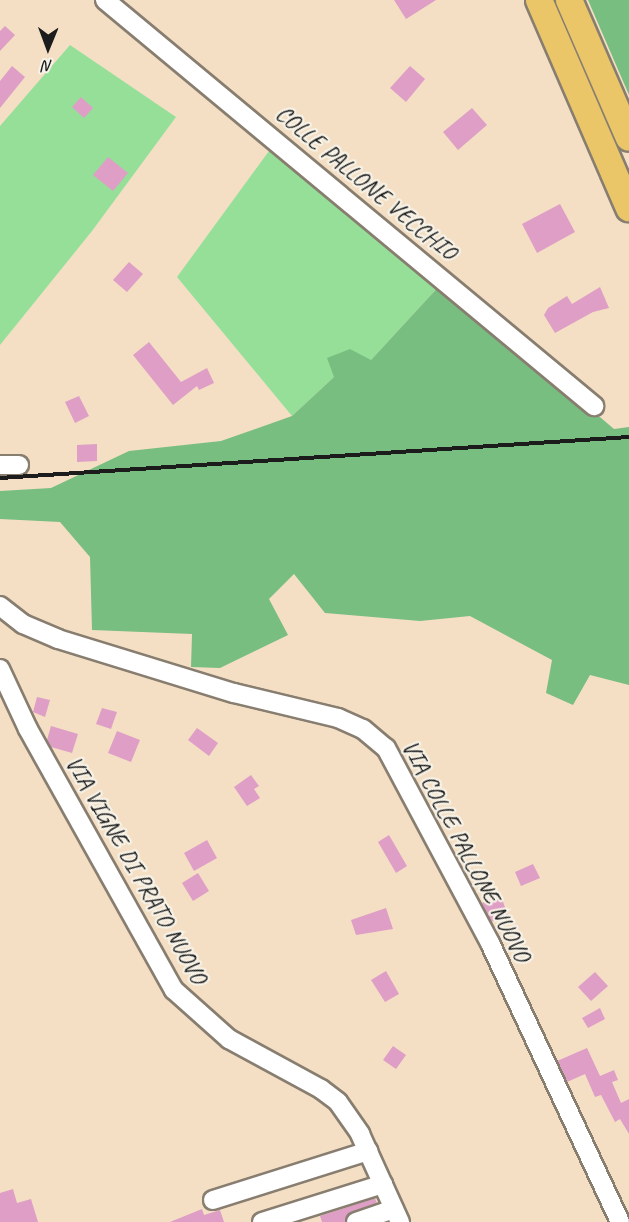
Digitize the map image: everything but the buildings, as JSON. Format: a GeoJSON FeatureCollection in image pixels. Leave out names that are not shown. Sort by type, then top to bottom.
{"type":"FeatureCollection","features":[{"type":"Feature","properties":{"kind":"highway"},"geometry":{"type":"LineString","coordinates":[[539,0],[629,208]]}},
{"type":"Feature","properties":{"kind":"highway"},"geometry":{"type":"LineString","coordinates":[[569,0],[629,138]]}},
{"type":"Feature","properties":{"kind":"street","name":"COLLE PALLONE VECCHIO"},"geometry":{"type":"LineString","coordinates":[[105,0],[594,406]]}},
{"type":"Feature","properties":{"kind":"street"},"geometry":{"type":"LineString","coordinates":[[0,465],[19,465]]}},
{"type":"Feature","properties":{"kind":"street","name":"VIA COLLE PALLONE NUOVO"},"geometry":{"type":"LineString","coordinates":[[0,606],[23,624],[58,639],[234,693],[338,718],[363,729],[386,748],[490,943],[620,1222]]}},
{"type":"Feature","properties":{"kind":"street","name":"VIA VIGNE DI PRATO NUOVO"},"geometry":{"type":"LineString","coordinates":[[0,669],[28,729],[174,990],[229,1039],[329,1094],[353,1122],[397,1216]]}},
{"type":"Feature","properties":{"kind":"street"},"geometry":{"type":"LineString","coordinates":[[213,1200],[368,1151]]}},
{"type":"Feature","properties":{"kind":"street"},"geometry":{"type":"LineString","coordinates":[[262,1222],[383,1184]]}},
{"type":"Feature","properties":{"kind":"street"},"geometry":{"type":"LineString","coordinates":[[356,1222],[397,1216]]}},
{"type":"Feature","properties":{"kind":"green space"},"geometry":{"type":"Polygon","coordinates":[[[588,0],[629,0],[629,95],[588,0]]]}},
{"type":"Feature","properties":{"kind":"green space"},"geometry":{"type":"Polygon","coordinates":[[[70,45],[176,117],[92,231],[0,345],[0,126],[70,45]]]}},
{"type":"Feature","properties":{"kind":"green space"},"geometry":{"type":"Polygon","coordinates":[[[269,151],[442,283],[371,360],[334,377],[292,416],[177,277],[269,151]]]}},
{"type":"Feature","properties":{"kind":"green space"},"geometry":{"type":"Polygon","coordinates":[[[442,283],[614,429],[629,427],[629,685],[590,675],[573,705],[546,693],[552,660],[470,616],[420,621],[325,613],[294,574],[269,599],[288,635],[220,668],[191,667],[192,634],[92,630],[90,557],[60,522],[0,519],[0,491],[51,488],[129,451],[221,441],[292,416],[334,377],[327,358],[350,349],[371,360],[442,283]]]}},
{"type":"Feature","properties":{"kind":"railway"},"geometry":{"type":"LineString","coordinates":[[0,478],[629,437]]}}]}
